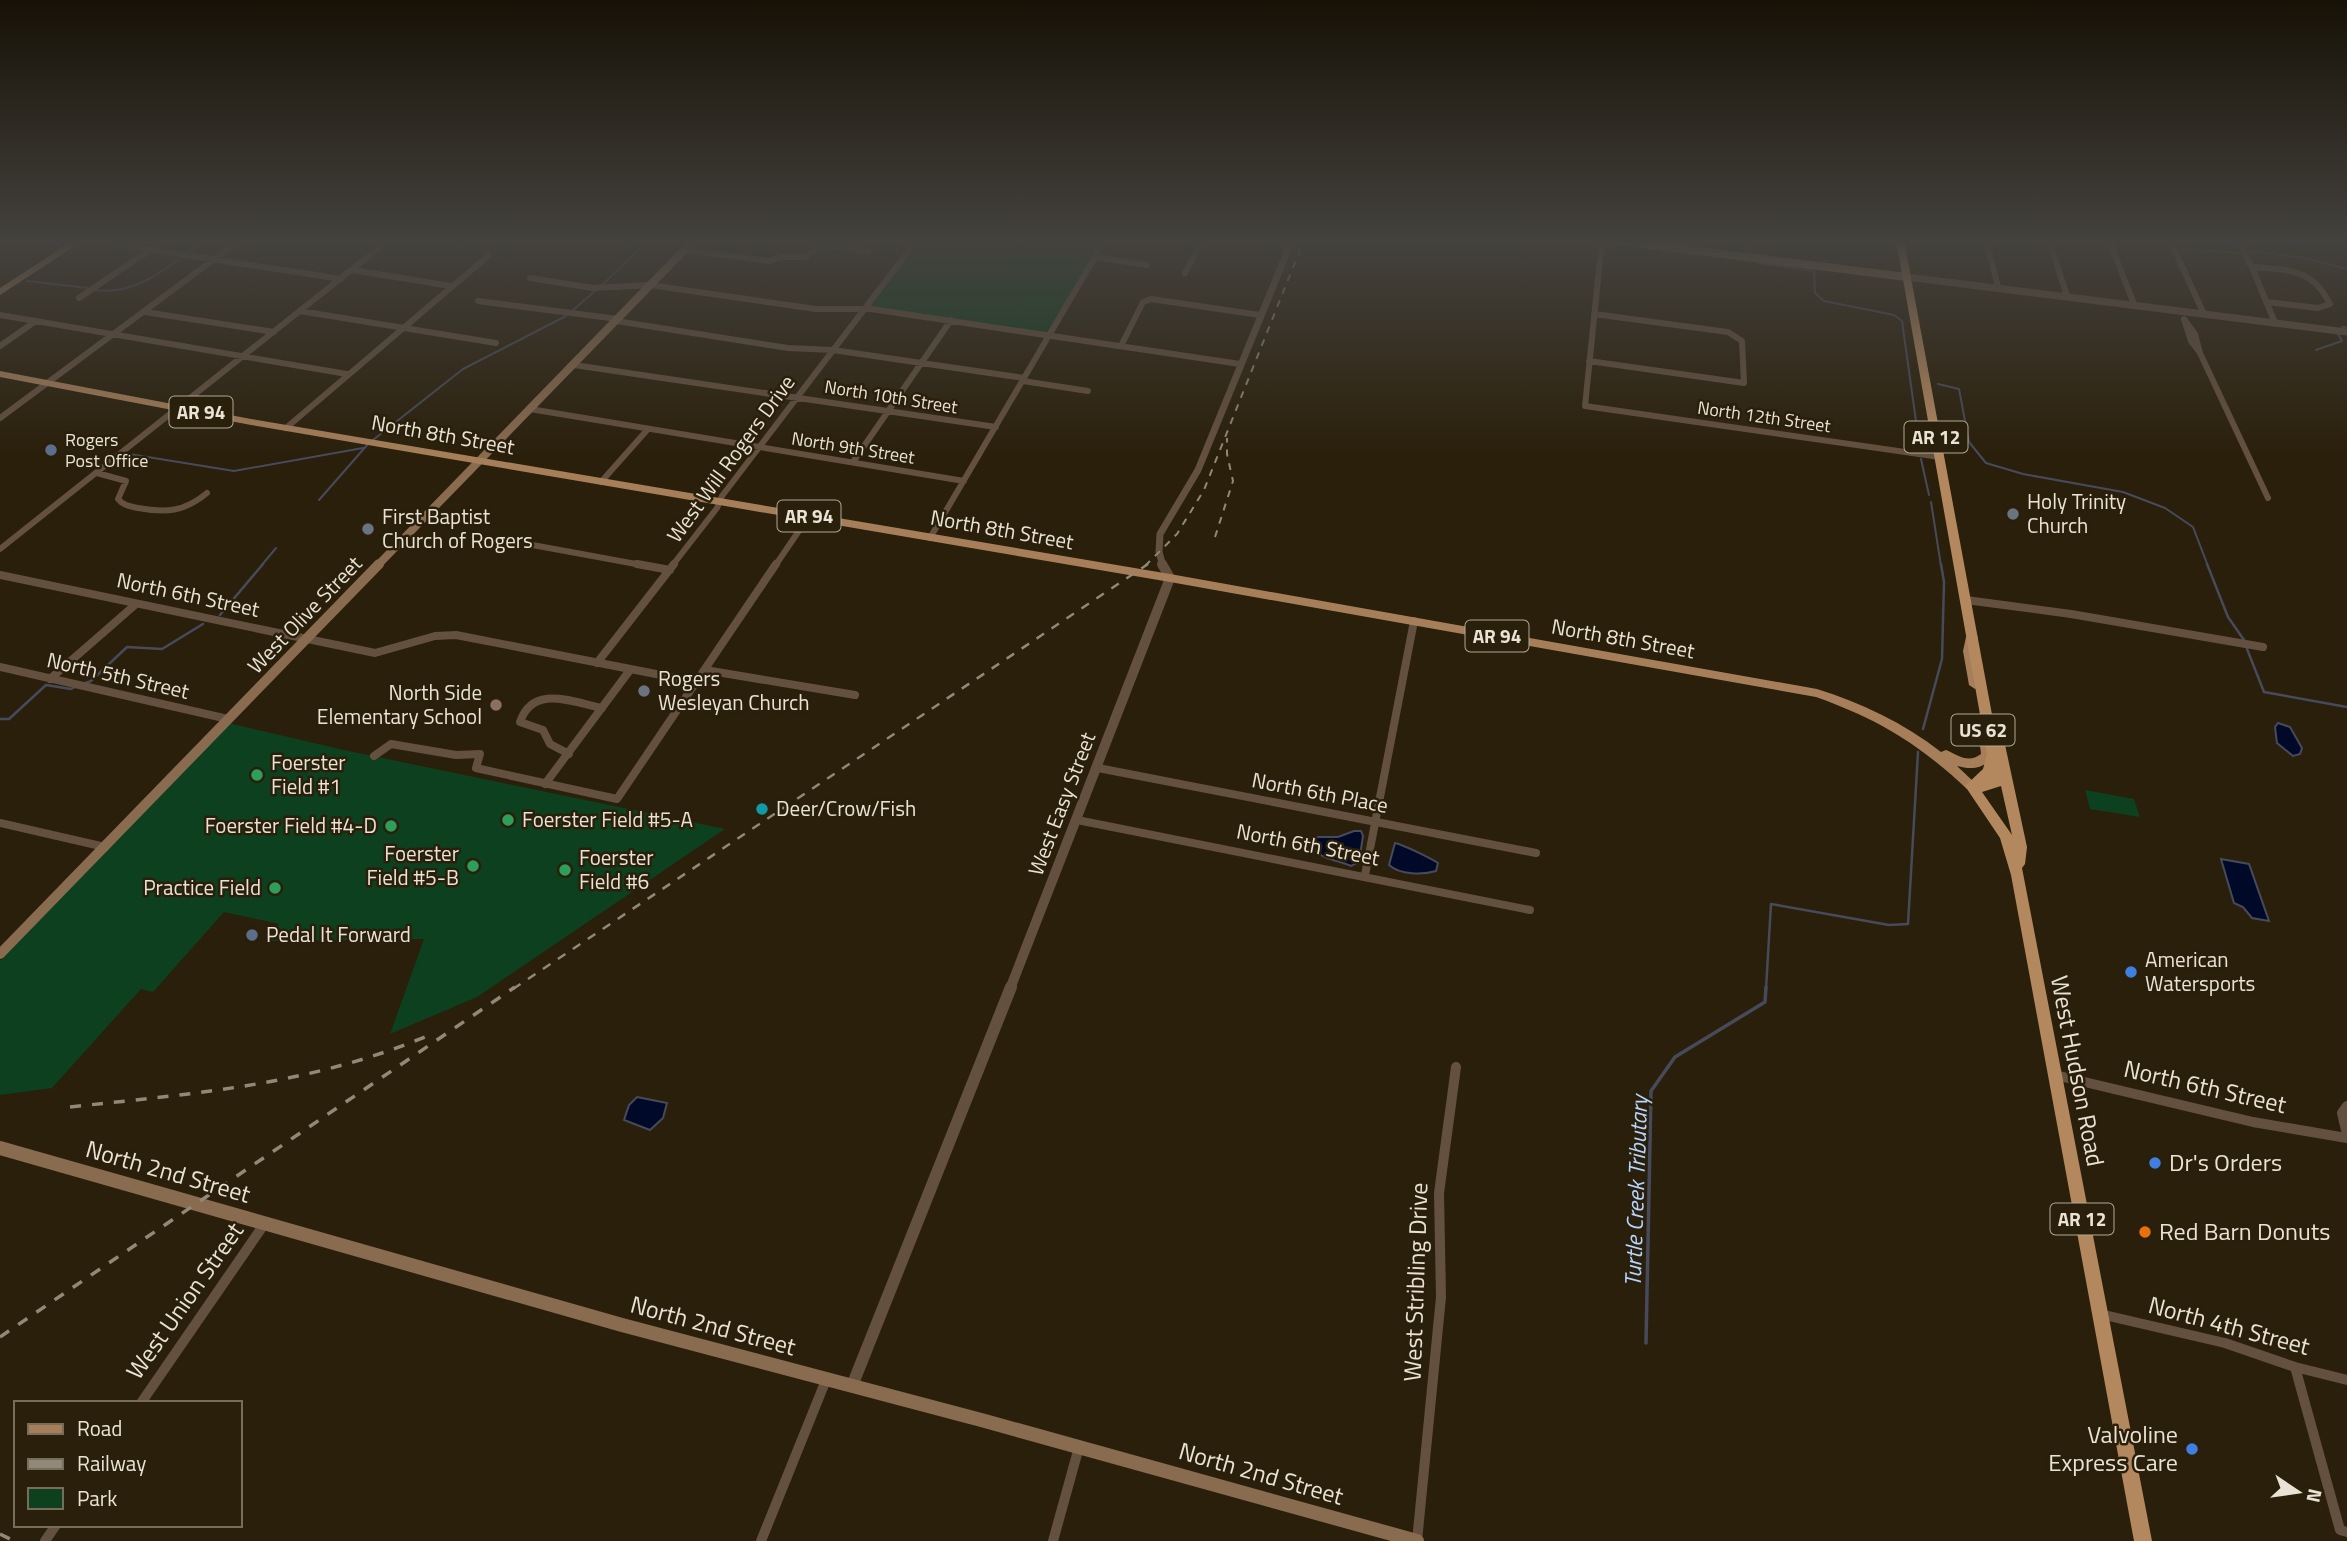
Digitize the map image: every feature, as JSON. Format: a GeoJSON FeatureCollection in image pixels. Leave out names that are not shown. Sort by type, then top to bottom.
{"type":"FeatureCollection","features":[{"type":"Feature","properties":{"kind":"highway","name":"AR 12"},"geometry":{"type":"LineString","coordinates":[[1914,312],[1973,634]]}},
{"type":"Feature","properties":{"kind":"highway","name":"US 62"},"geometry":{"type":"LineString","coordinates":[[1973,634],[1982,651],[2003,765]]}},
{"type":"Feature","properties":{"kind":"highway","name":"US 62"},"geometry":{"type":"LineString","coordinates":[[1971,786],[1989,771],[1993,754],[1973,634]]}},
{"type":"Feature","properties":{"kind":"highway","name":"AR 12"},"geometry":{"type":"LineString","coordinates":[[2003,765],[2021,848],[2018,875]]}},
{"type":"Feature","properties":{"kind":"highway"},"geometry":{"type":"LineString","coordinates":[[1971,786],[1985,787],[1997,782],[2003,765]]}},
{"type":"Feature","properties":{"kind":"highway","name":"West Hudson Road"},"geometry":{"type":"LineString","coordinates":[[1971,786],[2006,836],[2018,875],[2143,1541]]}},
{"type":"Feature","properties":{"kind":"main road","name":"West Olive Street"},"geometry":{"type":"LineString","coordinates":[[0,954],[625,312]]}},
{"type":"Feature","properties":{"kind":"main road","name":"North 8th Street"},"geometry":{"type":"LineString","coordinates":[[0,374],[286,428],[809,516],[1817,693],[1886,719],[1924,743],[1971,786]]}},
{"type":"Feature","properties":{"kind":"main road","name":"US 62"},"geometry":{"type":"LineString","coordinates":[[1924,743],[1959,763],[1971,765],[1982,762],[1987,756],[1969,651],[1973,634]]}},
{"type":"Feature","properties":{"kind":"main road","name":"North 2nd Street"},"geometry":{"type":"LineString","coordinates":[[0,1148],[826,1380],[1417,1541]]}},
{"type":"Feature","properties":{"kind":"street"},"geometry":{"type":"LineString","coordinates":[[0,418],[145,312],[274,332]]}},
{"type":"Feature","properties":{"kind":"street"},"geometry":{"type":"LineString","coordinates":[[0,549],[299,312]]}},
{"type":"Feature","properties":{"kind":"street"},"geometry":{"type":"LineString","coordinates":[[306,312],[496,343]]}},
{"type":"Feature","properties":{"kind":"street"},"geometry":{"type":"LineString","coordinates":[[286,428],[420,312]]}},
{"type":"Feature","properties":{"kind":"street"},"geometry":{"type":"LineString","coordinates":[[558,312],[788,348],[833,350],[922,363],[1088,391]]}},
{"type":"Feature","properties":{"kind":"street","name":"West Will Rogers Drive"},"geometry":{"type":"LineString","coordinates":[[597,663],[718,508],[719,502],[758,447],[861,312]]}},
{"type":"Feature","properties":{"kind":"street"},"geometry":{"type":"LineString","coordinates":[[892,312],[1240,364]]}},
{"type":"Feature","properties":{"kind":"street"},"geometry":{"type":"LineString","coordinates":[[930,538],[1063,312]]}},
{"type":"Feature","properties":{"kind":"street"},"geometry":{"type":"LineString","coordinates":[[1121,346],[1138,312]]}},
{"type":"Feature","properties":{"kind":"street"},"geometry":{"type":"LineString","coordinates":[[1239,312],[1260,315]]}},
{"type":"Feature","properties":{"kind":"street"},"geometry":{"type":"LineString","coordinates":[[1170,579],[1161,567],[1158,545],[1160,534],[1198,470],[1261,312]]}},
{"type":"Feature","properties":{"kind":"street"},"geometry":{"type":"LineString","coordinates":[[2179,312],[2268,498]]}},
{"type":"Feature","properties":{"kind":"street"},"geometry":{"type":"LineString","coordinates":[[2203,312],[2347,332]]}},
{"type":"Feature","properties":{"kind":"street"},"geometry":{"type":"LineString","coordinates":[[2271,312],[2275,323]]}},
{"type":"Feature","properties":{"kind":"street"},"geometry":{"type":"LineString","coordinates":[[1594,314],[1728,332],[1742,341],[1744,383],[1589,361],[1594,314]]}},
{"type":"Feature","properties":{"kind":"street"},"geometry":{"type":"LineString","coordinates":[[0,315],[348,374]]}},
{"type":"Feature","properties":{"kind":"street"},"geometry":{"type":"LineString","coordinates":[[853,462],[951,320]]}},
{"type":"Feature","properties":{"kind":"street"},"geometry":{"type":"LineString","coordinates":[[0,346],[36,321]]}},
{"type":"Feature","properties":{"kind":"street","name":"North 12th Street"},"geometry":{"type":"LineString","coordinates":[[1589,361],[1585,405],[1940,457]]}},
{"type":"Feature","properties":{"kind":"street","name":"North 10th Street"},"geometry":{"type":"LineString","coordinates":[[574,365],[996,427]]}},
{"type":"Feature","properties":{"kind":"street","name":"North 9th Street"},"geometry":{"type":"LineString","coordinates":[[530,409],[964,481]]}},
{"type":"Feature","properties":{"kind":"street"},"geometry":{"type":"LineString","coordinates":[[601,482],[648,429]]}},
{"type":"Feature","properties":{"kind":"street"},"geometry":{"type":"LineString","coordinates":[[97,473],[125,481],[118,499],[123,505],[171,513],[193,506],[207,493]]}},
{"type":"Feature","properties":{"kind":"street"},"geometry":{"type":"LineString","coordinates":[[374,756],[391,744],[456,755],[480,754],[476,768],[617,799],[809,516]]}},
{"type":"Feature","properties":{"kind":"street"},"geometry":{"type":"LineString","coordinates":[[527,544],[670,570]]}},
{"type":"Feature","properties":{"kind":"street","name":"North 6th Street"},"geometry":{"type":"LineString","coordinates":[[0,575],[376,653],[443,634],[697,682]]}},
{"type":"Feature","properties":{"kind":"street","name":"West Easy Street"},"geometry":{"type":"LineString","coordinates":[[852,1386],[1098,768],[1170,579]]}},
{"type":"Feature","properties":{"kind":"street"},"geometry":{"type":"LineString","coordinates":[[1966,600],[2071,614],[2263,647]]}},
{"type":"Feature","properties":{"kind":"street"},"geometry":{"type":"LineString","coordinates":[[50,679],[136,604]]}},
{"type":"Feature","properties":{"kind":"street"},"geometry":{"type":"LineString","coordinates":[[1364,875],[1377,822],[1414,621]]}},
{"type":"Feature","properties":{"kind":"street","name":"North 5th Street"},"geometry":{"type":"LineString","coordinates":[[0,667],[228,719]]}},
{"type":"Feature","properties":{"kind":"street"},"geometry":{"type":"LineString","coordinates":[[545,785],[630,670]]}},
{"type":"Feature","properties":{"kind":"street"},"geometry":{"type":"LineString","coordinates":[[705,670],[855,695]]}},
{"type":"Feature","properties":{"kind":"street"},"geometry":{"type":"LineString","coordinates":[[569,754],[550,744],[548,734],[544,730],[520,722],[522,713],[538,698],[547,697],[602,708]]}},
{"type":"Feature","properties":{"kind":"street","name":"North 6th Place"},"geometry":{"type":"LineString","coordinates":[[1098,768],[1536,853]]}},
{"type":"Feature","properties":{"kind":"street","name":"North 6th Street"},"geometry":{"type":"LineString","coordinates":[[1077,820],[1530,910]]}},
{"type":"Feature","properties":{"kind":"street"},"geometry":{"type":"LineString","coordinates":[[0,823],[105,847]]}},
{"type":"Feature","properties":{"kind":"street","name":"West Stribling Drive"},"geometry":{"type":"LineString","coordinates":[[1417,1541],[1441,1297],[1439,1192],[1456,1067]]}},
{"type":"Feature","properties":{"kind":"street","name":"North 6th Street"},"geometry":{"type":"LineString","coordinates":[[2055,1075],[2253,1122],[2347,1136]]}},
{"type":"Feature","properties":{"kind":"street"},"geometry":{"type":"LineString","coordinates":[[2347,1106],[2342,1113],[2347,1136]]}},
{"type":"Feature","properties":{"kind":"street","name":"West Union Street"},"geometry":{"type":"LineString","coordinates":[[142,1401],[265,1223]]}},
{"type":"Feature","properties":{"kind":"street","name":"North 4th Street"},"geometry":{"type":"LineString","coordinates":[[2100,1314],[2225,1343],[2295,1367],[2347,1380]]}},
{"type":"Feature","properties":{"kind":"street"},"geometry":{"type":"LineString","coordinates":[[2295,1367],[2344,1531]]}},
{"type":"Feature","properties":{"kind":"street"},"geometry":{"type":"LineString","coordinates":[[761,1541],[826,1380]]}},
{"type":"Feature","properties":{"kind":"street"},"geometry":{"type":"LineString","coordinates":[[1053,1541],[1079,1447]]}},
{"type":"Feature","properties":{"kind":"green space"},"geometry":{"type":"Polygon","coordinates":[[[891,312],[1064,312],[1050,335],[891,312]]]}},
{"type":"Feature","properties":{"kind":"green space"},"geometry":{"type":"Polygon","coordinates":[[[224,722],[344,750],[725,829],[477,997],[390,1034],[424,939],[267,941],[279,924],[224,912],[153,992],[141,989],[52,1088],[0,1095],[0,961],[224,722]]]}},
{"type":"Feature","properties":{"kind":"green space"},"geometry":{"type":"Polygon","coordinates":[[[2085,790],[2134,799],[2140,817],[2090,809],[2085,790]]]}},
{"type":"Feature","properties":{"kind":"water"},"geometry":{"type":"Polygon","coordinates":[[[2278,723],[2290,727],[2302,748],[2300,754],[2293,756],[2277,743],[2275,727],[2278,723]]]}},
{"type":"Feature","properties":{"kind":"water"},"geometry":{"type":"Polygon","coordinates":[[[1361,831],[1363,836],[1359,862],[1351,866],[1323,856],[1312,843],[1317,837],[1338,837],[1361,831]]]}},
{"type":"Feature","properties":{"kind":"water"},"geometry":{"type":"Polygon","coordinates":[[[1395,843],[1438,863],[1436,871],[1412,873],[1399,871],[1389,865],[1395,843]]]}},
{"type":"Feature","properties":{"kind":"water"},"geometry":{"type":"Polygon","coordinates":[[[2221,859],[2249,864],[2269,921],[2252,918],[2243,907],[2234,903],[2221,859]]]}},
{"type":"Feature","properties":{"kind":"water"},"geometry":{"type":"Polygon","coordinates":[[[637,1097],[667,1103],[663,1118],[650,1130],[624,1120],[629,1105],[637,1097]]]}},
{"type":"Feature","properties":{"kind":"waterway","name":"Turtle Creek Tributary"},"geometry":{"type":"LineString","coordinates":[[1879,312],[1894,315],[1902,321],[1920,450]]}},
{"type":"Feature","properties":{"kind":"waterway"},"geometry":{"type":"LineString","coordinates":[[373,440],[463,369],[566,316]]}},
{"type":"Feature","properties":{"kind":"waterway"},"geometry":{"type":"LineString","coordinates":[[2342,327],[2347,327]]}},
{"type":"Feature","properties":{"kind":"waterway"},"geometry":{"type":"LineString","coordinates":[[2316,350],[2342,341],[2338,334]]}},
{"type":"Feature","properties":{"kind":"waterway","name":"Turtle Creek Tributary"},"geometry":{"type":"LineString","coordinates":[[1938,384],[1959,389],[1969,442],[1986,463],[2023,474],[2123,492],[2165,508],[2193,527],[2208,566]]}},
{"type":"Feature","properties":{"kind":"waterway"},"geometry":{"type":"LineString","coordinates":[[319,500],[368,444]]}},
{"type":"Feature","properties":{"kind":"waterway"},"geometry":{"type":"LineString","coordinates":[[129,454],[234,471],[363,448]]}},
{"type":"Feature","properties":{"kind":"waterway","name":"Turtle Creek Tributary"},"geometry":{"type":"LineString","coordinates":[[1921,459],[1929,495]]}},
{"type":"Feature","properties":{"kind":"waterway","name":"Turtle Creek Tributary"},"geometry":{"type":"LineString","coordinates":[[1931,502],[1941,566]]}},
{"type":"Feature","properties":{"kind":"waterway"},"geometry":{"type":"LineString","coordinates":[[261,566],[276,548]]}},
{"type":"Feature","properties":{"kind":"waterway"},"geometry":{"type":"LineString","coordinates":[[220,615],[263,564]]}},
{"type":"Feature","properties":{"kind":"waterway","name":"Turtle Creek Tributary"},"geometry":{"type":"LineString","coordinates":[[1923,729],[1942,659],[1944,582],[1941,564]]}},
{"type":"Feature","properties":{"kind":"waterway","name":"Turtle Creek Tributary"},"geometry":{"type":"LineString","coordinates":[[2207,564],[2228,617],[2244,640]]}},
{"type":"Feature","properties":{"kind":"waterway"},"geometry":{"type":"LineString","coordinates":[[83,684],[91,681],[127,647],[162,649],[203,624]]}},
{"type":"Feature","properties":{"kind":"waterway","name":"Turtle Creek Tributary"},"geometry":{"type":"LineString","coordinates":[[2247,649],[2264,692],[2347,707]]}},
{"type":"Feature","properties":{"kind":"waterway"},"geometry":{"type":"LineString","coordinates":[[0,719],[9,719],[46,685],[71,689],[77,686]]}},
{"type":"Feature","properties":{"kind":"waterway","name":"Turtle Creek Tributary"},"geometry":{"type":"LineString","coordinates":[[1766,989],[1771,904],[1889,925],[1908,924],[1918,752]]}},
{"type":"Feature","properties":{"kind":"waterway","name":"Turtle Creek Tributary"},"geometry":{"type":"LineString","coordinates":[[1646,1343],[1651,1091],[1675,1057],[1765,1002],[1766,987]]}},
{"type":"Feature","properties":{"kind":"railway"},"geometry":{"type":"LineString","coordinates":[[1145,566],[1177,534],[1204,490],[1275,312]]}},
{"type":"Feature","properties":{"kind":"railway"},"geometry":{"type":"LineString","coordinates":[[1215,537],[1233,481],[1227,454],[1227,438]]}},
{"type":"Feature","properties":{"kind":"railway"},"geometry":{"type":"LineString","coordinates":[[513,989],[1148,564]]}},
{"type":"Feature","properties":{"kind":"railway"},"geometry":{"type":"LineString","coordinates":[[0,1337],[515,987]]}},
{"type":"Feature","properties":{"kind":"railway"},"geometry":{"type":"LineString","coordinates":[[70,1107],[209,1091],[298,1076],[343,1065],[432,1034]]}},
{"type":"Feature","properties":{"kind":"railway"},"geometry":{"type":"LineString","coordinates":[[0,1534],[14,1541]]}},
{"type":"Feature","properties":{"kind":"place","name":"Rogers Post Office"},"geometry":{"type":"Point","coordinates":[51,450]}},
{"type":"Feature","properties":{"kind":"place","name":"Holy Trinity Church"},"geometry":{"type":"Point","coordinates":[2013,514]}},
{"type":"Feature","properties":{"kind":"place","name":"First Baptist Church of Rogers"},"geometry":{"type":"Point","coordinates":[368,529]}},
{"type":"Feature","properties":{"kind":"place","name":"Rogers Wesleyan Church"},"geometry":{"type":"Point","coordinates":[644,691]}},
{"type":"Feature","properties":{"kind":"place","name":"North Side Elementary School"},"geometry":{"type":"Point","coordinates":[496,705]}},
{"type":"Feature","properties":{"kind":"place","name":"Foerster Field #1"},"geometry":{"type":"Point","coordinates":[257,775]}},
{"type":"Feature","properties":{"kind":"place","name":"Deer/Crow/Fish"},"geometry":{"type":"Point","coordinates":[762,809]}},
{"type":"Feature","properties":{"kind":"place","name":"Foerster Field #5-A"},"geometry":{"type":"Point","coordinates":[508,820]}},
{"type":"Feature","properties":{"kind":"place","name":"Foerster Field #4-D"},"geometry":{"type":"Point","coordinates":[391,826]}},
{"type":"Feature","properties":{"kind":"place","name":"Foerster Field #5-B"},"geometry":{"type":"Point","coordinates":[473,866]}},
{"type":"Feature","properties":{"kind":"place","name":"Foerster Field #6"},"geometry":{"type":"Point","coordinates":[565,870]}},
{"type":"Feature","properties":{"kind":"place","name":"Practice Field"},"geometry":{"type":"Point","coordinates":[275,888]}},
{"type":"Feature","properties":{"kind":"place","name":"Pedal It Forward"},"geometry":{"type":"Point","coordinates":[252,935]}},
{"type":"Feature","properties":{"kind":"place","name":"American Watersports"},"geometry":{"type":"Point","coordinates":[2131,972]}},
{"type":"Feature","properties":{"kind":"place","name":"Dr's Orders"},"geometry":{"type":"Point","coordinates":[2155,1163]}},
{"type":"Feature","properties":{"kind":"place","name":"Red Barn Donuts"},"geometry":{"type":"Point","coordinates":[2145,1232]}},
{"type":"Feature","properties":{"kind":"place","name":"Valvoline Express Care"},"geometry":{"type":"Point","coordinates":[2192,1449]}}]}
